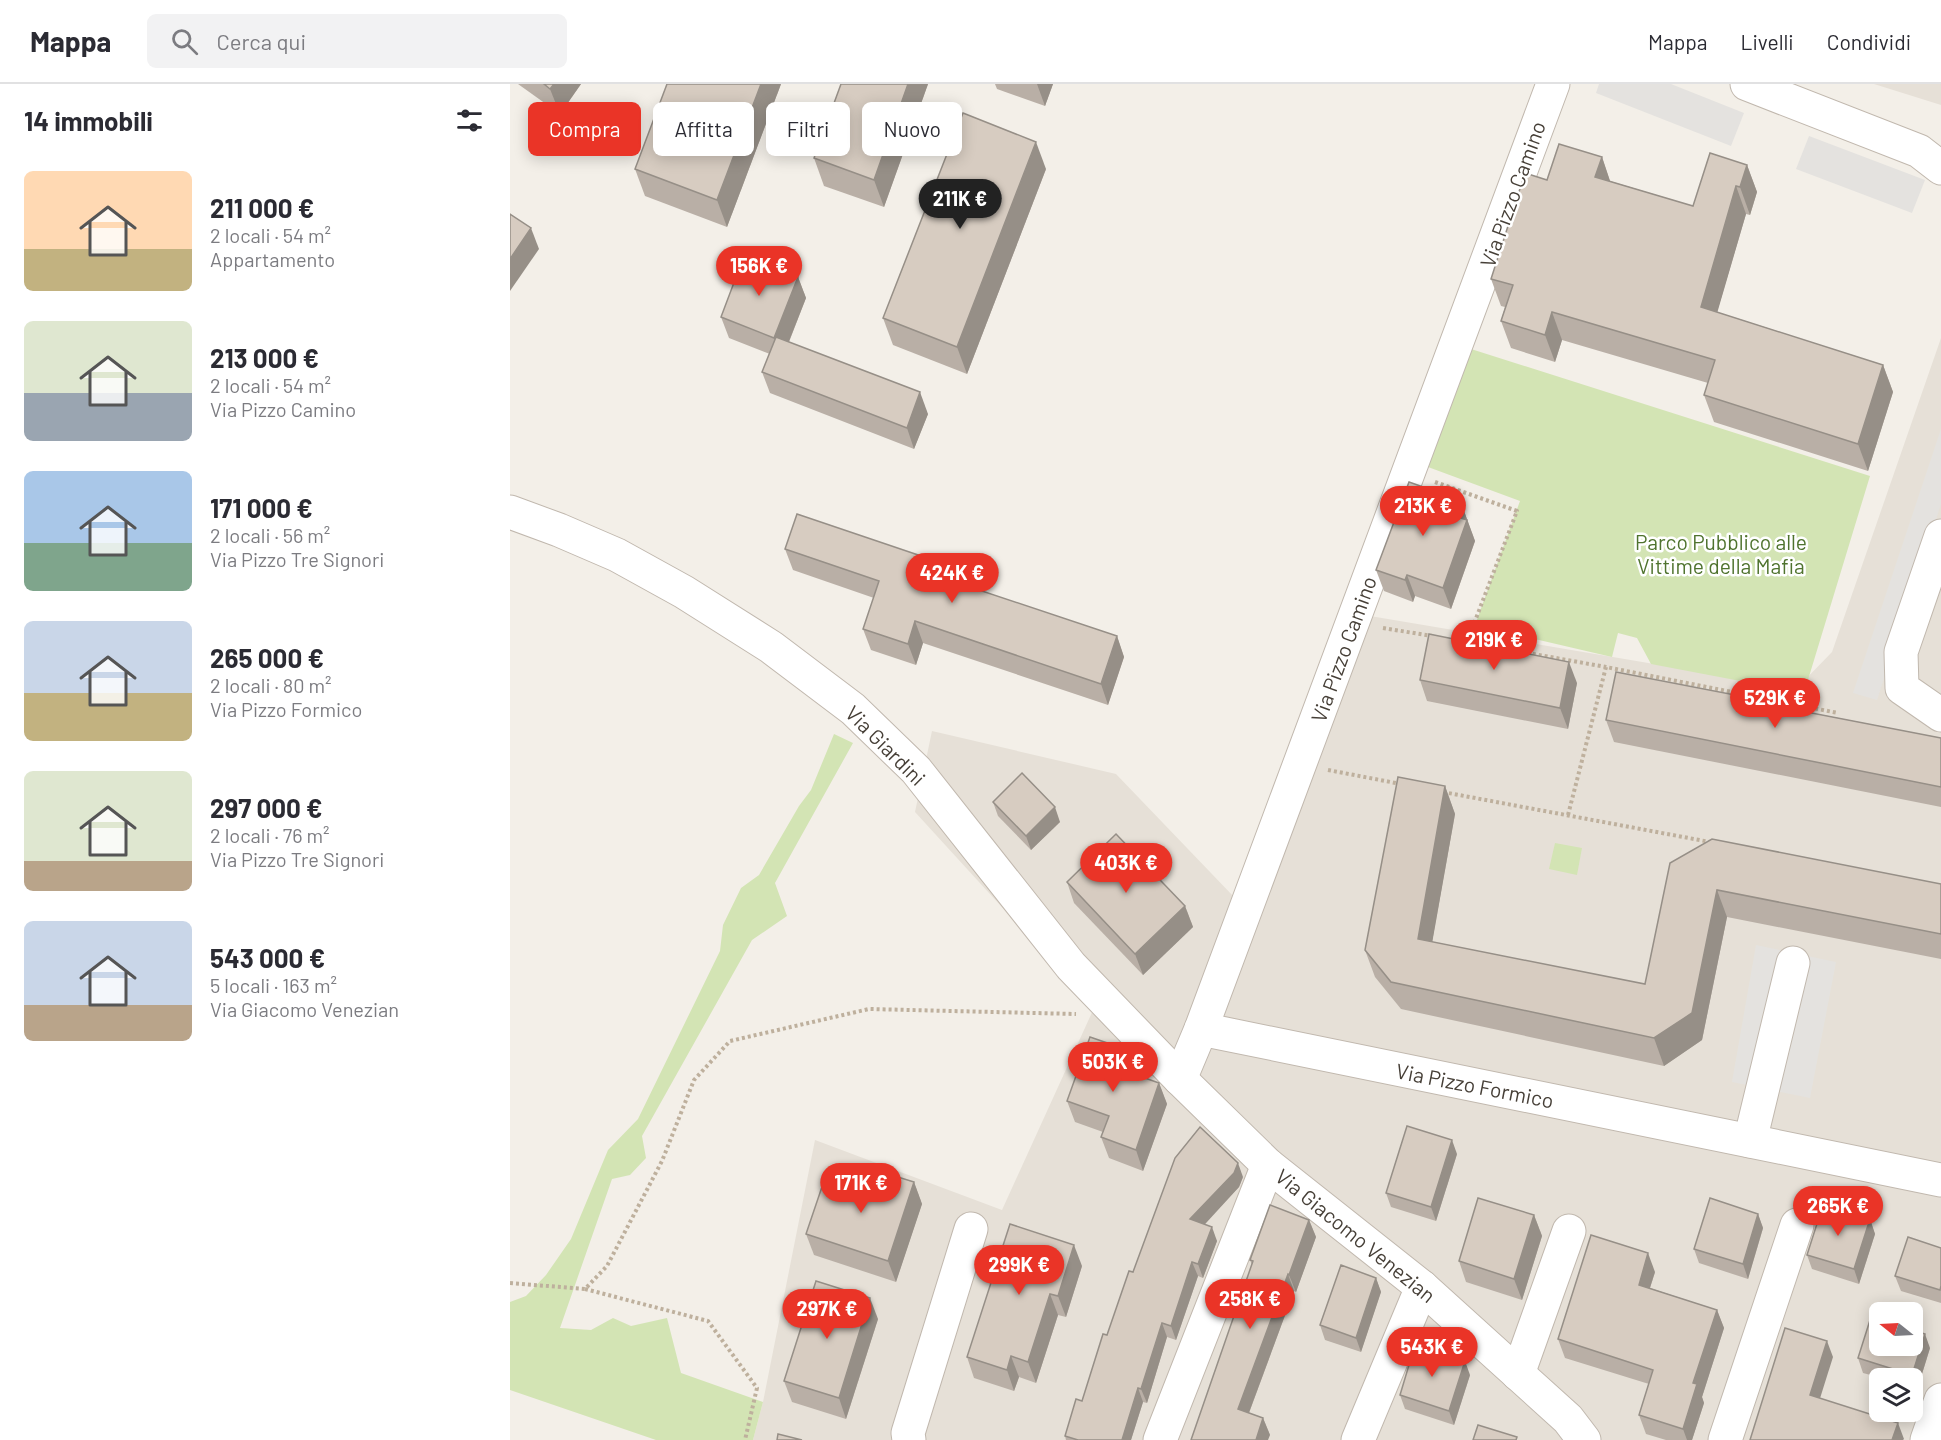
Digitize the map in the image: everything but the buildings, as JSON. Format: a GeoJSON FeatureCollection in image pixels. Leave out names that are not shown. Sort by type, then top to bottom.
{"type":"FeatureCollection","features":[{"type":"Feature","properties":{"kind":"street","name":"Via Pizzo Camino"},"geometry":{"type":"LineString","coordinates":[[1180,1079],[1300,765],[1553,84]]}},
{"type":"Feature","properties":{"kind":"street"},"geometry":{"type":"LineString","coordinates":[[1747,84],[1934,157]]}},
{"type":"Feature","properties":{"kind":"street","name":"Via Giardini"},"geometry":{"type":"LineString","coordinates":[[510,512],[617,555],[684,592],[771,647],[853,709],[916,770],[1071,966],[1180,1079]]}},
{"type":"Feature","properties":{"kind":"street"},"geometry":{"type":"LineString","coordinates":[[1941,536],[1901,652],[1902,688],[1941,715]]}},
{"type":"Feature","properties":{"kind":"street"},"geometry":{"type":"LineString","coordinates":[[1750,1141],[1793,963]]}},
{"type":"Feature","properties":{"kind":"street","name":"Via Pizzo Formico"},"geometry":{"type":"LineString","coordinates":[[1201,1029],[1941,1180]]}},
{"type":"Feature","properties":{"kind":"street","name":"Via Giacomo Venezian"},"geometry":{"type":"LineString","coordinates":[[1180,1079],[1268,1165],[1422,1287],[1568,1419],[1584,1440]]}},
{"type":"Feature","properties":{"kind":"street"},"geometry":{"type":"LineString","coordinates":[[1160,1440],[1268,1165]]}},
{"type":"Feature","properties":{"kind":"street"},"geometry":{"type":"LineString","coordinates":[[1725,1440],[1797,1225]]}},
{"type":"Feature","properties":{"kind":"street"},"geometry":{"type":"LineString","coordinates":[[909,1440],[908,1433],[971,1228]]}},
{"type":"Feature","properties":{"kind":"street"},"geometry":{"type":"LineString","coordinates":[[1518,1374],[1569,1231]]}},
{"type":"Feature","properties":{"kind":"street"},"geometry":{"type":"LineString","coordinates":[[1358,1440],[1422,1287]]}},
{"type":"Feature","properties":{"kind":"street"},"geometry":{"type":"LineString","coordinates":[[1928,1440],[1941,1400]]}},
{"type":"Feature","properties":{"kind":"path"},"geometry":{"type":"LineString","coordinates":[[1409,473],[1517,511],[1467,642]]}},
{"type":"Feature","properties":{"kind":"path"},"geometry":{"type":"LineString","coordinates":[[1353,622],[1433,636]]}},
{"type":"Feature","properties":{"kind":"path"},"geometry":{"type":"LineString","coordinates":[[1456,640],[1838,713]]}},
{"type":"Feature","properties":{"kind":"path"},"geometry":{"type":"LineString","coordinates":[[1568,815],[1606,667]]}},
{"type":"Feature","properties":{"kind":"path"},"geometry":{"type":"LineString","coordinates":[[1300,765],[1405,785]]}},
{"type":"Feature","properties":{"kind":"path"},"geometry":{"type":"LineString","coordinates":[[1440,791],[1720,844]]}},
{"type":"Feature","properties":{"kind":"path"},"geometry":{"type":"LineString","coordinates":[[585,1289],[607,1266],[662,1161],[694,1080],[730,1041],[869,1009],[1118,1015]]}},
{"type":"Feature","properties":{"kind":"path"},"geometry":{"type":"LineString","coordinates":[[510,1283],[585,1289],[708,1321],[757,1388],[745,1440]]}},
{"type":"Feature","properties":{"kind":"shaded area"},"geometry":{"type":"Polygon","coordinates":[[[1599,84],[1671,84],[1744,113],[1731,146],[1596,93],[1599,84]]]}},
{"type":"Feature","properties":{"kind":"shaded area"},"geometry":{"type":"Polygon","coordinates":[[[1874,84],[1941,84],[1941,105],[1874,84]]]}},
{"type":"Feature","properties":{"kind":"shaded area"},"geometry":{"type":"Polygon","coordinates":[[[1809,136],[1925,180],[1912,213],[1796,169],[1809,136]]]}},
{"type":"Feature","properties":{"kind":"shaded area"},"geometry":{"type":"Polygon","coordinates":[[[1941,338],[1941,1440],[753,1440],[763,1402],[815,1140],[1002,1210],[1094,1008],[915,812],[932,731],[1116,774],[1258,922],[1370,616],[1797,688],[1832,652],[1941,338]]]}},
{"type":"Feature","properties":{"kind":"shaded area"},"geometry":{"type":"Polygon","coordinates":[[[1941,429],[1941,504],[1877,700],[1853,693],[1941,429]]]}},
{"type":"Feature","properties":{"kind":"shaded area"},"geometry":{"type":"Polygon","coordinates":[[[1756,945],[1836,962],[1810,1098],[1732,1082],[1756,945]]]}},
{"type":"Feature","properties":{"kind":"green space","name":"Parco Pubblico alle Vittime della Mafia"},"geometry":{"type":"Polygon","coordinates":[[[1471,349],[1870,476],[1804,693],[1651,664],[1637,638],[1618,633],[1612,657],[1475,625],[1520,501],[1428,467],[1471,349]]]}},
{"type":"Feature","properties":{"kind":"green space"},"geometry":{"type":"Polygon","coordinates":[[[834,734],[853,743],[775,883],[787,916],[752,940],[642,1136],[646,1158],[630,1175],[612,1179],[560,1328],[591,1330],[613,1318],[631,1326],[667,1318],[681,1373],[763,1402],[753,1440],[656,1440],[510,1390],[510,1302],[526,1296],[546,1275],[571,1239],[608,1150],[638,1119],[720,951],[723,925],[741,888],[759,875],[799,806],[811,790],[834,734]]]}},
{"type":"Feature","properties":{"kind":"green space"},"geometry":{"type":"Polygon","coordinates":[[[1555,843],[1582,848],[1577,875],[1549,869],[1555,843]]]}}]}
